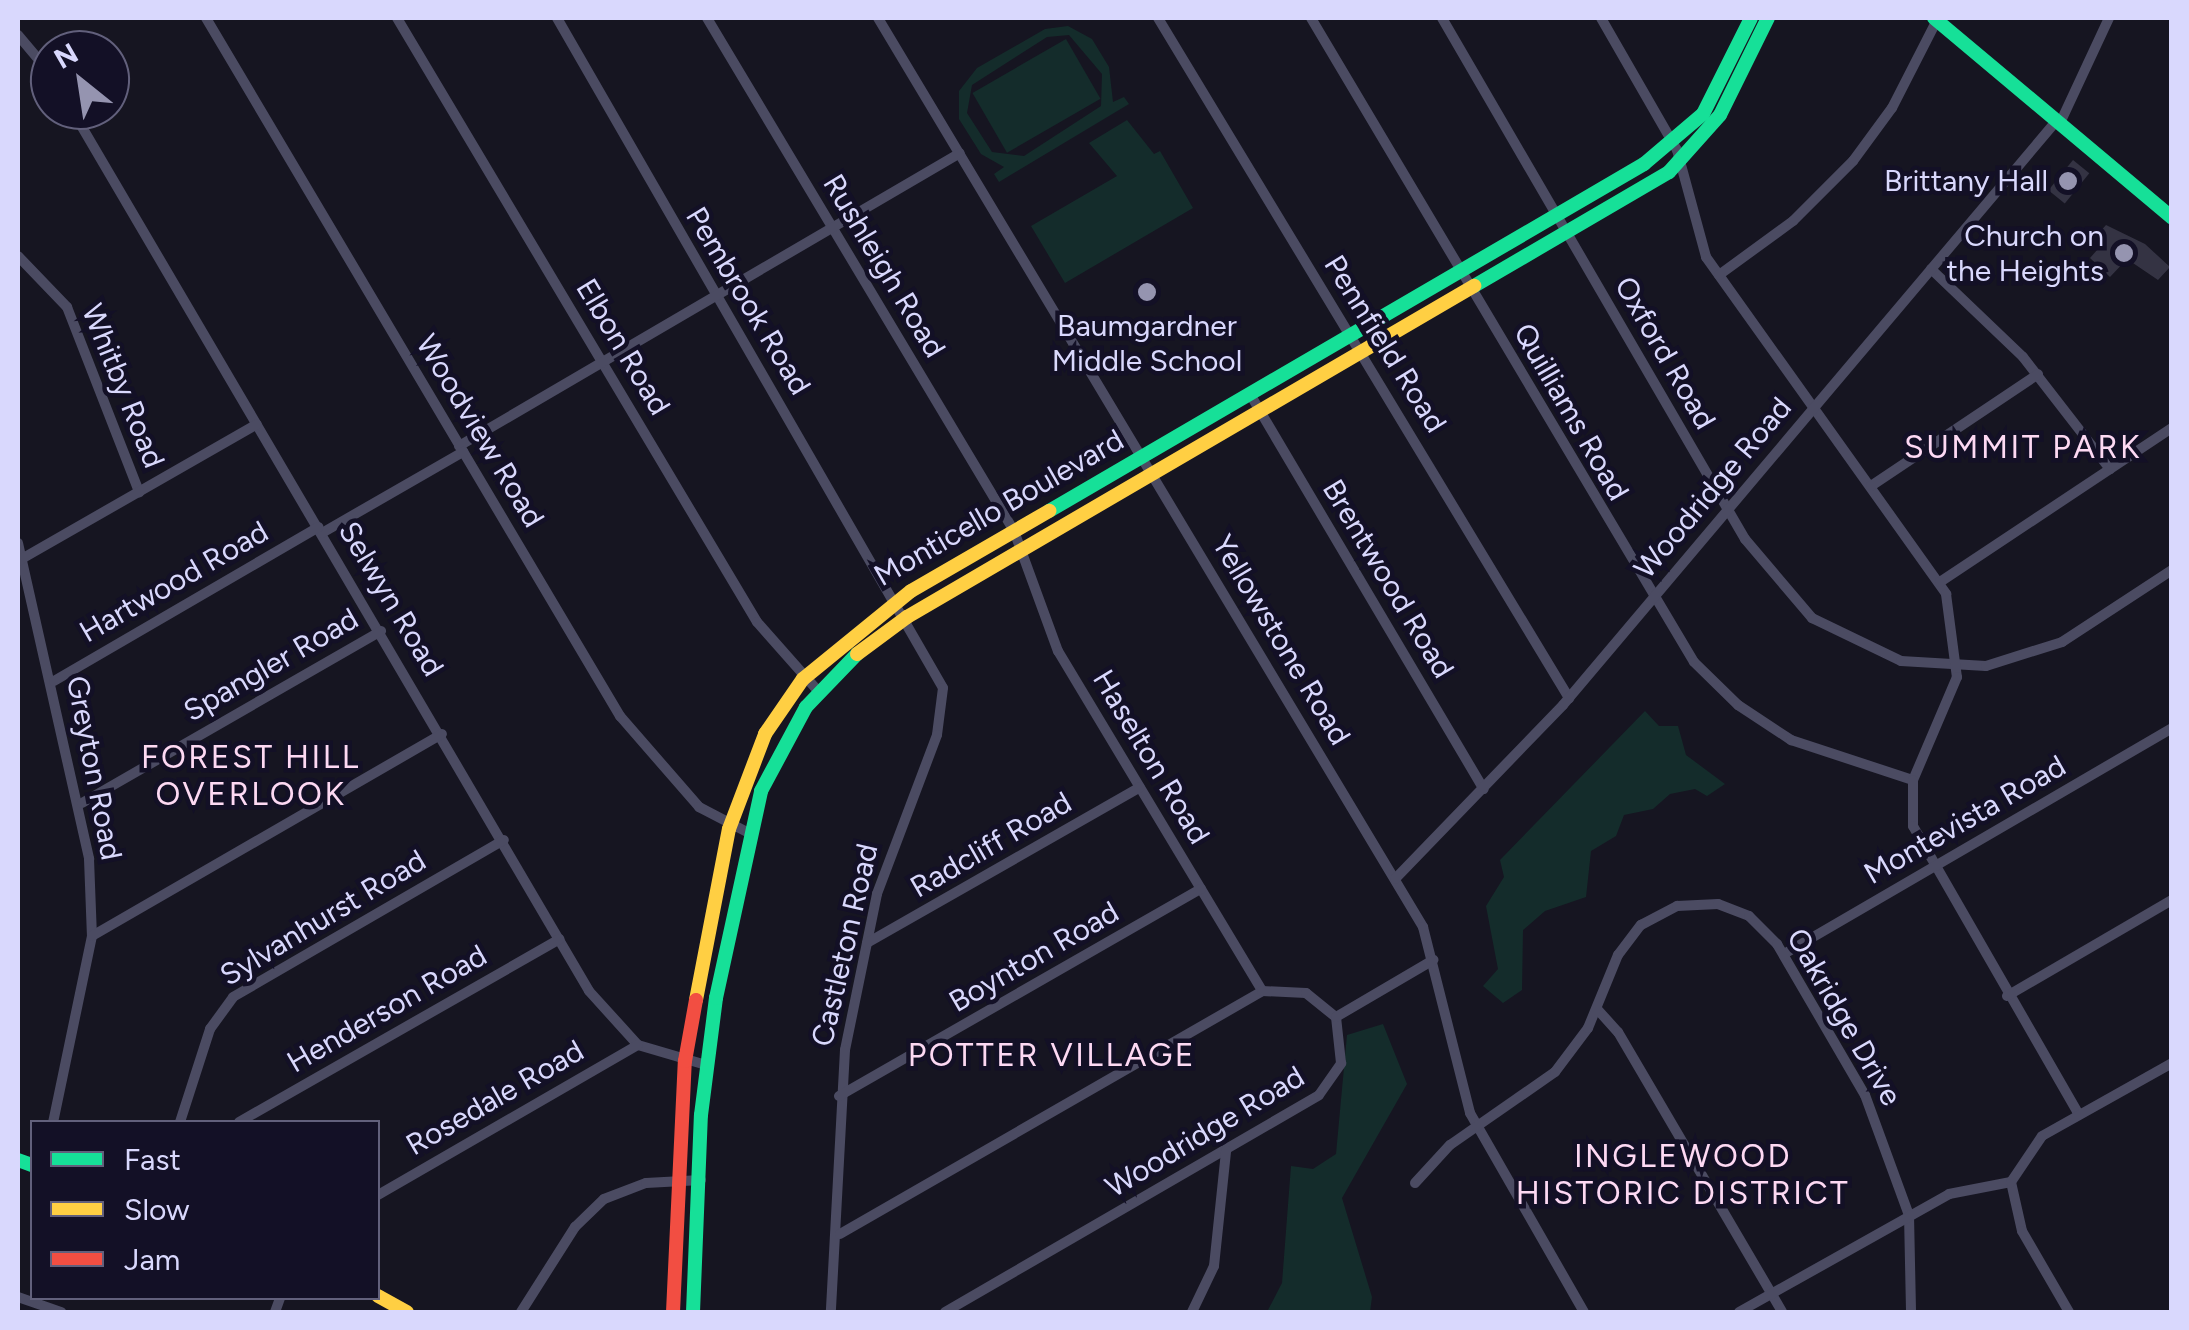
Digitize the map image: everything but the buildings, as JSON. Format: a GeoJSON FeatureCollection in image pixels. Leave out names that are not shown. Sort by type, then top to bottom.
{"type":"FeatureCollection","features":[{"type":"Feature","properties":{"kind":"main road","name":"Monticello Boulevard"},"geometry":{"type":"LineString","coordinates":[[673,1312],[685,1061],[729,829],[765,734],[804,679],[902,608],[1018,540],[1142,456],[1556,216],[1677,151],[1708,108],[1751,18]]}},
{"type":"Feature","properties":{"kind":"main road","name":"Monticello Boulevard"},"geometry":{"type":"LineString","coordinates":[[1018,540],[1152,474],[1566,234],[1720,115],[1768,18]]}},
{"type":"Feature","properties":{"kind":"main road"},"geometry":{"type":"LineString","coordinates":[[1936,18],[2172,218]]}},
{"type":"Feature","properties":{"kind":"main road","name":"Monticello Boulevard"},"geometry":{"type":"LineString","coordinates":[[693,1312],[706,1065],[749,834],[775,757],[819,692],[902,608]]}},
{"type":"Feature","properties":{"kind":"main road"},"geometry":{"type":"LineString","coordinates":[[380,1297],[407,1312]]}},
{"type":"Feature","properties":{"kind":"street","name":"Woodview Road"},"geometry":{"type":"LineString","coordinates":[[206,18],[633,735],[676,786],[729,829],[749,834]]}},
{"type":"Feature","properties":{"kind":"street","name":"Elbon Road"},"geometry":{"type":"LineString","coordinates":[[397,18],[757,622],[819,692]]}},
{"type":"Feature","properties":{"kind":"street","name":"Pembrook Road"},"geometry":{"type":"LineString","coordinates":[[557,18],[715,296],[902,608]]}},
{"type":"Feature","properties":{"kind":"street","name":"Rushleigh Road"},"geometry":{"type":"LineString","coordinates":[[707,18],[1018,540]]}},
{"type":"Feature","properties":{"kind":"street","name":"Yellowstone Road"},"geometry":{"type":"LineString","coordinates":[[878,18],[1395,879],[1433,960],[1478,1129],[1584,1312]]}},
{"type":"Feature","properties":{"kind":"street","name":"Pennfield Road"},"geometry":{"type":"LineString","coordinates":[[1158,18],[1569,698]]}},
{"type":"Feature","properties":{"kind":"street","name":"Quilliams Road"},"geometry":{"type":"LineString","coordinates":[[1311,18],[1652,600],[1698,667],[1749,714],[1832,760],[1912,780]]}},
{"type":"Feature","properties":{"kind":"street","name":"Oxford Road"},"geometry":{"type":"LineString","coordinates":[[1442,18],[1728,509],[1778,586],[1829,630],[1901,661],[1958,668],[2048,648],[2172,570]]}},
{"type":"Feature","properties":{"kind":"street"},"geometry":{"type":"LineString","coordinates":[[1601,18],[1677,151],[1693,228],[1720,276],[1940,582],[1957,630],[1958,668],[1912,780],[1913,826],[1932,868],[2078,1115]]}},
{"type":"Feature","properties":{"kind":"street"},"geometry":{"type":"LineString","coordinates":[[1720,276],[1800,215],[1853,161],[1892,108],[1936,18]]}},
{"type":"Feature","properties":{"kind":"street","name":"Woodridge Road"},"geometry":{"type":"LineString","coordinates":[[1395,879],[1569,698],[2059,120],[2109,18]]}},
{"type":"Feature","properties":{"kind":"street","name":"Selwyn Road"},"geometry":{"type":"LineString","coordinates":[[84,130],[606,1016],[638,1045],[706,1065]]}},
{"type":"Feature","properties":{"kind":"street","name":"Hartwood Road"},"geometry":{"type":"LineString","coordinates":[[54,681],[461,449],[602,361],[960,153]]}},
{"type":"Feature","properties":{"kind":"street","name":"Whitby Road"},"geometry":{"type":"LineString","coordinates":[[18,256],[67,308],[139,492]]}},
{"type":"Feature","properties":{"kind":"street"},"geometry":{"type":"LineString","coordinates":[[1931,269],[2038,374],[2110,469]]}},
{"type":"Feature","properties":{"kind":"street"},"geometry":{"type":"LineString","coordinates":[[1871,486],[2038,374]]}},
{"type":"Feature","properties":{"kind":"street","name":"Brentwood Road"},"geometry":{"type":"LineString","coordinates":[[1250,394],[1484,789]]}},
{"type":"Feature","properties":{"kind":"street"},"geometry":{"type":"LineString","coordinates":[[20,561],[257,424]]}},
{"type":"Feature","properties":{"kind":"street"},"geometry":{"type":"LineString","coordinates":[[1940,582],[2172,428]]}},
{"type":"Feature","properties":{"kind":"street","name":"Haselton Road"},"geometry":{"type":"LineString","coordinates":[[1018,540],[1054,641],[1262,991]]}},
{"type":"Feature","properties":{"kind":"street","name":"Greyton Road"},"geometry":{"type":"LineString","coordinates":[[18,543],[82,803],[92,936],[53,1120]]}},
{"type":"Feature","properties":{"kind":"street","name":"Castleton Road"},"geometry":{"type":"LineString","coordinates":[[831,1312],[840,1234],[839,1096],[867,944],[944,701],[939,674],[902,608]]}},
{"type":"Feature","properties":{"kind":"street","name":"Spangler Road"},"geometry":{"type":"LineString","coordinates":[[82,803],[381,631]]}},
{"type":"Feature","properties":{"kind":"street","name":"Montevista Road"},"geometry":{"type":"LineString","coordinates":[[1784,954],[2172,728]]}},
{"type":"Feature","properties":{"kind":"street"},"geometry":{"type":"LineString","coordinates":[[92,936],[442,734]]}},
{"type":"Feature","properties":{"kind":"street","name":"Radcliff Road"},"geometry":{"type":"LineString","coordinates":[[867,944],[1140,787]]}},
{"type":"Feature","properties":{"kind":"street","name":"Sylvanhurst Road"},"geometry":{"type":"LineString","coordinates":[[181,1120],[210,1030],[233,997],[504,840]]}},
{"type":"Feature","properties":{"kind":"street","name":"Boynton Road"},"geometry":{"type":"LineString","coordinates":[[839,1096],[1201,889]]}},
{"type":"Feature","properties":{"kind":"street"},"geometry":{"type":"LineString","coordinates":[[2007,996],[2172,900]]}},
{"type":"Feature","properties":{"kind":"street","name":"Oakridge Drive"},"geometry":{"type":"LineString","coordinates":[[1415,1183],[1444,1150],[1545,1083],[1598,1010],[1627,940],[1676,906],[1712,903],[1741,912],[1784,954],[1865,1095],[1909,1215],[1911,1312]]}},
{"type":"Feature","properties":{"kind":"street","name":"Henderson Road"},"geometry":{"type":"LineString","coordinates":[[243,1120],[560,939]]}},
{"type":"Feature","properties":{"kind":"street"},"geometry":{"type":"LineString","coordinates":[[840,1234],[1262,991],[1306,993],[1336,1017],[1433,960]]}},
{"type":"Feature","properties":{"kind":"street"},"geometry":{"type":"LineString","coordinates":[[1598,1010],[1618,1032],[1782,1312]]}},
{"type":"Feature","properties":{"kind":"street","name":"Woodridge Road"},"geometry":{"type":"LineString","coordinates":[[945,1312],[1226,1150],[1330,1085],[1343,1053],[1336,1017]]}},
{"type":"Feature","properties":{"kind":"street","name":"Rosedale Road"},"geometry":{"type":"LineString","coordinates":[[380,1194],[638,1045]]}},
{"type":"Feature","properties":{"kind":"street"},"geometry":{"type":"LineString","coordinates":[[2069,1312],[2022,1231],[2011,1182],[2031,1145],[2172,1063]]}},
{"type":"Feature","properties":{"kind":"street"},"geometry":{"type":"LineString","coordinates":[[1192,1312],[1214,1266],[1226,1150]]}},
{"type":"Feature","properties":{"kind":"street"},"geometry":{"type":"LineString","coordinates":[[521,1312],[592,1208],[632,1186],[701,1180]]}},
{"type":"Feature","properties":{"kind":"street"},"geometry":{"type":"LineString","coordinates":[[1739,1312],[1963,1188],[2011,1182]]}},
{"type":"Feature","properties":{"kind":"street"},"geometry":{"type":"LineString","coordinates":[[18,1297],[61,1312]]}},
{"type":"Feature","properties":{"kind":"green space"},"geometry":{"type":"Polygon","coordinates":[[[1068,26],[1092,39],[1109,67],[1113,102],[1124,97],[1129,104],[999,182],[994,174],[1004,167],[981,154],[959,119],[959,91],[977,68],[1045,29],[1068,26]],[[1069,35],[1047,37],[972,85],[967,113],[992,152],[1024,156],[1101,106],[1102,74],[1069,35]]]}},
{"type":"Feature","properties":{"kind":"green space"},"geometry":{"type":"Polygon","coordinates":[[[1066,39],[1100,99],[1007,153],[972,93],[1066,39]]]}},
{"type":"Feature","properties":{"kind":"green space"},"geometry":{"type":"Polygon","coordinates":[[[1127,120],[1154,154],[1160,151],[1193,208],[1065,283],[1031,226],[1117,176],[1089,143],[1127,120]]]}},
{"type":"Feature","properties":{"kind":"green space"},"geometry":{"type":"Polygon","coordinates":[[[1645,711],[1659,726],[1678,726],[1686,755],[1725,784],[1707,796],[1695,789],[1670,794],[1653,809],[1624,815],[1616,836],[1591,851],[1586,897],[1545,911],[1523,930],[1522,990],[1503,1003],[1483,986],[1498,969],[1486,906],[1504,877],[1500,860],[1645,711]]]}},
{"type":"Feature","properties":{"kind":"green space"},"geometry":{"type":"Polygon","coordinates":[[[1383,1024],[1407,1084],[1342,1198],[1372,1297],[1370,1312],[1267,1312],[1282,1283],[1291,1166],[1313,1169],[1336,1154],[1347,1035],[1383,1024]]]}},
{"type":"Feature","properties":{"kind":"traffic: fast"},"geometry":{"type":"LineString","coordinates":[[1049,511],[1644,164],[1703,114],[1751,18]]}},
{"type":"Feature","properties":{"kind":"traffic: fast"},"geometry":{"type":"LineString","coordinates":[[1474,286],[1669,172],[1720,115],[1768,18]]}},
{"type":"Feature","properties":{"kind":"traffic: fast"},"geometry":{"type":"LineString","coordinates":[[1934,18],[2172,218]]}},
{"type":"Feature","properties":{"kind":"traffic: fast"},"geometry":{"type":"LineString","coordinates":[[693,1312],[701,1115],[716,998],[761,791],[806,707],[857,654]]}},
{"type":"Feature","properties":{"kind":"traffic: fast"},"geometry":{"type":"LineString","coordinates":[[18,1160],[30,1164]]}},
{"type":"Feature","properties":{"kind":"traffic: slow"},"geometry":{"type":"LineString","coordinates":[[857,654],[907,617],[1474,286]]}},
{"type":"Feature","properties":{"kind":"traffic: slow"},"geometry":{"type":"LineString","coordinates":[[696,1000],[729,829],[765,734],[803,679],[911,591],[1049,511]]}},
{"type":"Feature","properties":{"kind":"traffic: slow"},"geometry":{"type":"LineString","coordinates":[[380,1297],[407,1312]]}},
{"type":"Feature","properties":{"kind":"traffic: jam"},"geometry":{"type":"LineString","coordinates":[[673,1312],[685,1061],[696,1000]]}},
{"type":"Feature","properties":{"kind":"place","name":"Brittany Hall"},"geometry":{"type":"Point","coordinates":[2068,181]}},
{"type":"Feature","properties":{"kind":"place","name":"Church on the Heights"},"geometry":{"type":"Point","coordinates":[2124,253]}},
{"type":"Feature","properties":{"kind":"place","name":"Baumgardner Middle School"},"geometry":{"type":"Point","coordinates":[1147,292]}},
{"type":"Feature","properties":{"kind":"district","name":"SUMMIT PARK"},"geometry":{"type":"Point","coordinates":[2023,447]}},
{"type":"Feature","properties":{"kind":"district","name":"FOREST HILL OVERLOOK"},"geometry":{"type":"Point","coordinates":[251,776]}},
{"type":"Feature","properties":{"kind":"district","name":"POTTER VILLAGE"},"geometry":{"type":"Point","coordinates":[1052,1055]}},
{"type":"Feature","properties":{"kind":"district","name":"INGLEWOOD HISTORIC DISTRICT"},"geometry":{"type":"Point","coordinates":[1683,1176]}}]}
